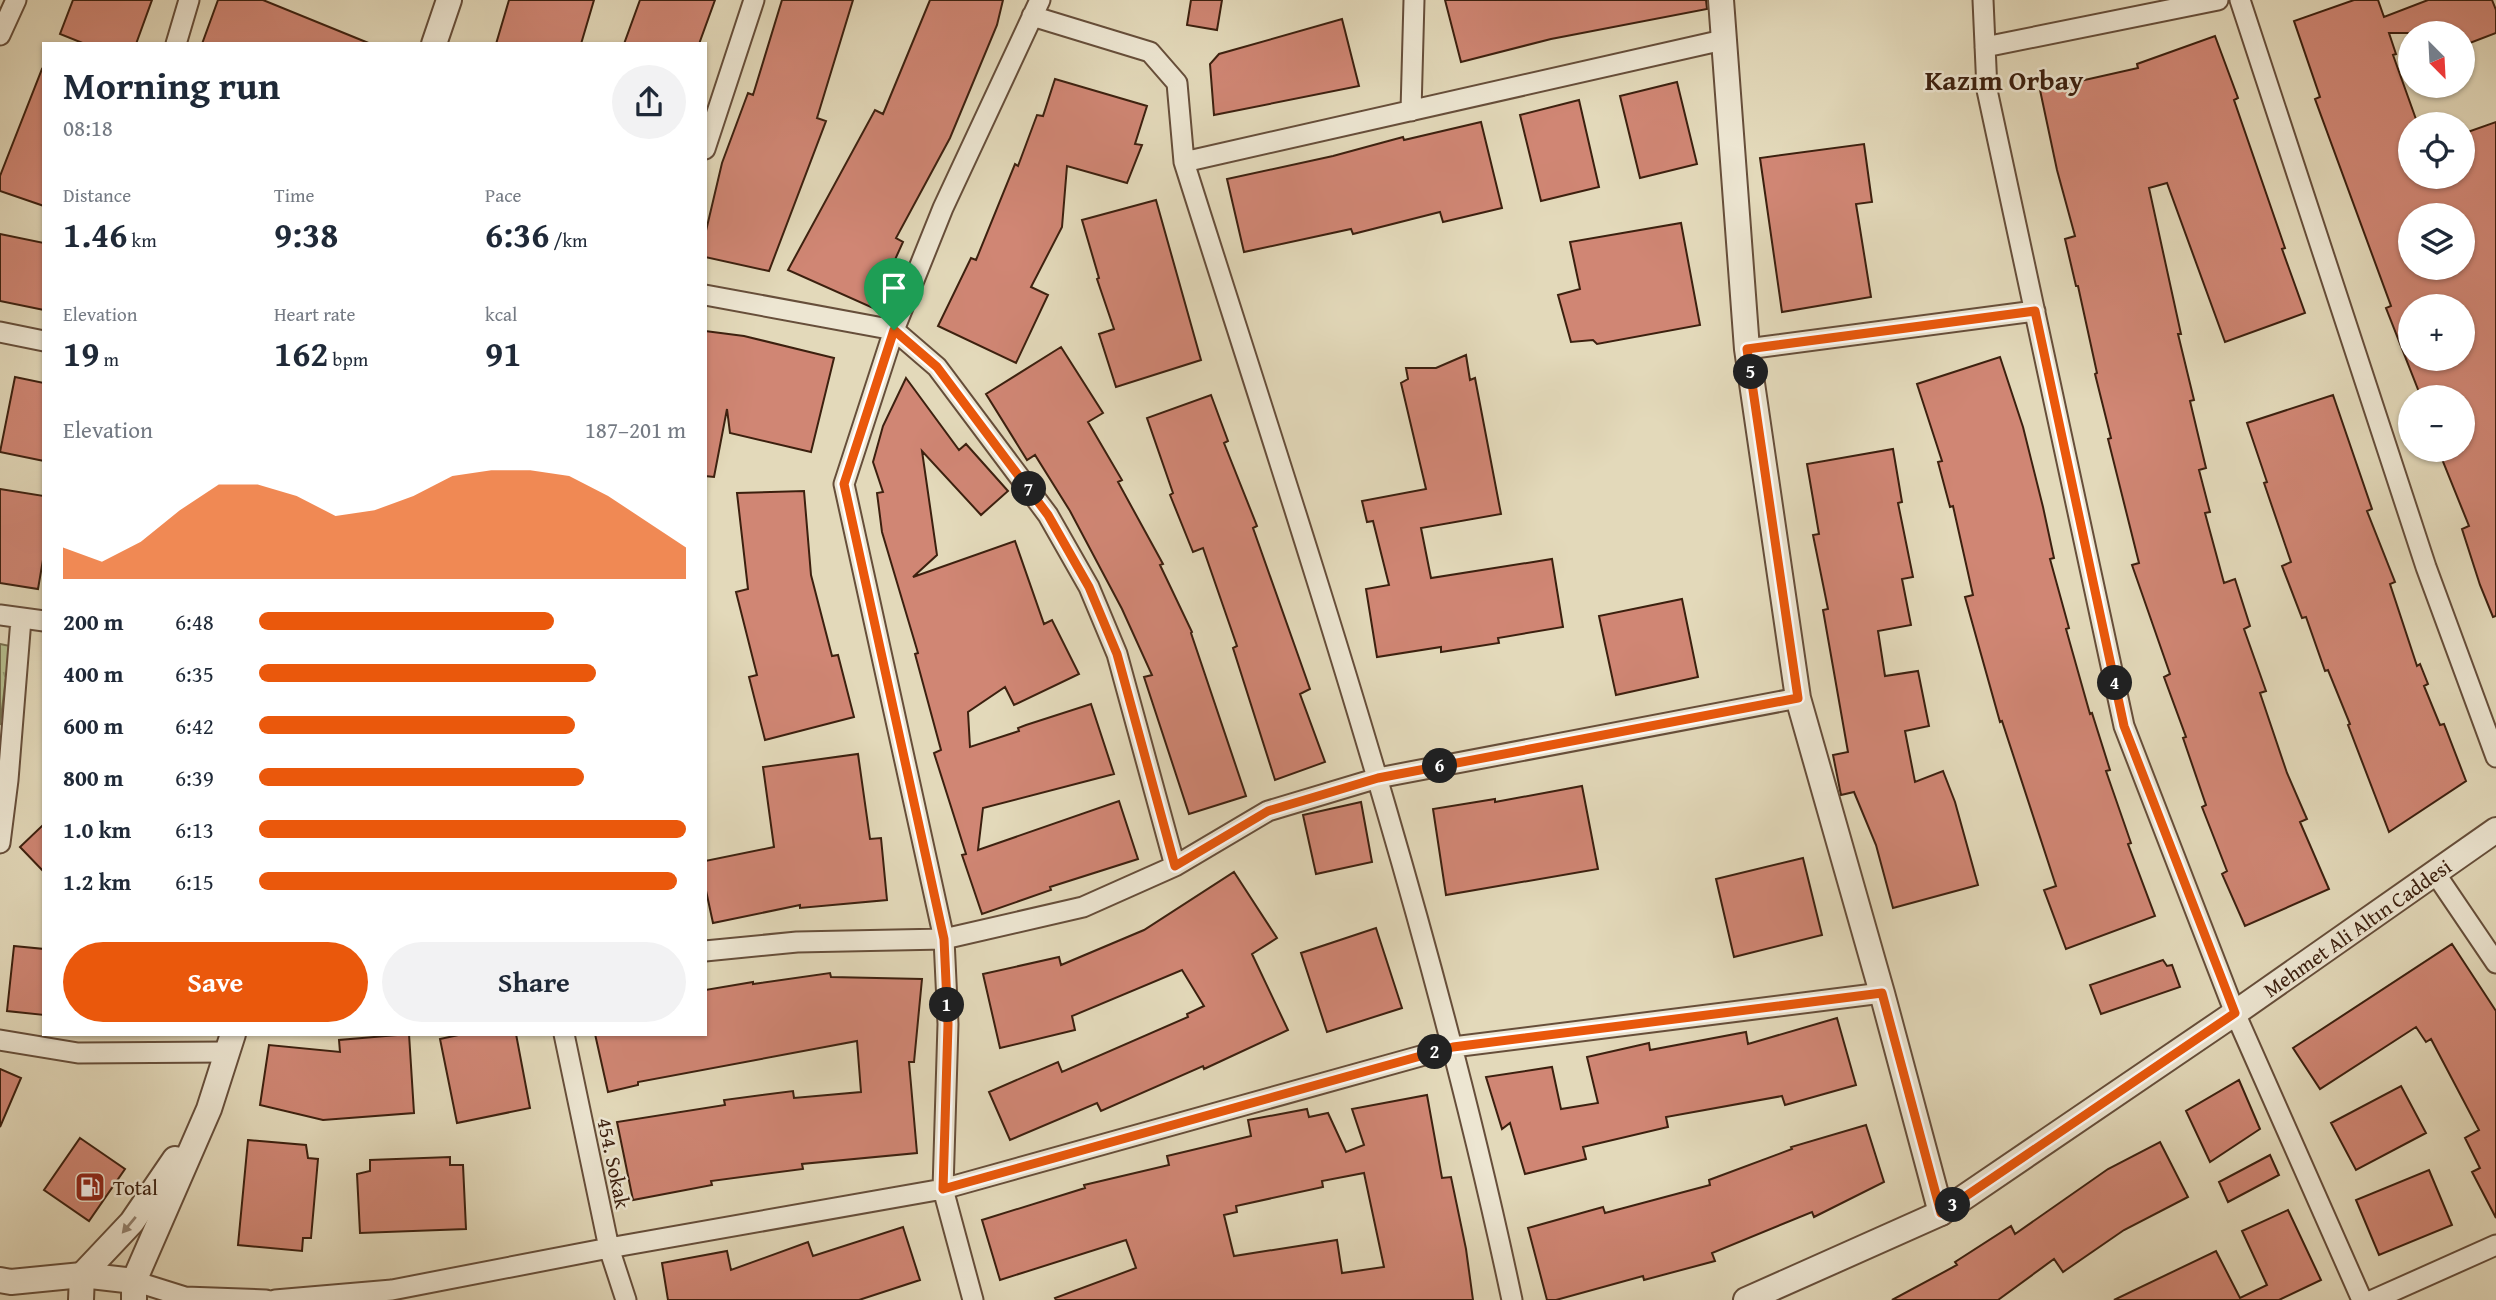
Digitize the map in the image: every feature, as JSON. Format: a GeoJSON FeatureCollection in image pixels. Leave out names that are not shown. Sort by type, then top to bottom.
{"type":"FeatureCollection","features":[{"type":"Feature","properties":{"kind":"street"},"geometry":{"type":"LineString","coordinates":[[0,35],[16,0]]}},
{"type":"Feature","properties":{"kind":"street"},"geometry":{"type":"LineString","coordinates":[[177,42],[189,0]]}},
{"type":"Feature","properties":{"kind":"street"},"geometry":{"type":"LineString","coordinates":[[435,42],[449,0]]}},
{"type":"Feature","properties":{"kind":"street"},"geometry":{"type":"LineString","coordinates":[[707,143],[754,0]]}},
{"type":"Feature","properties":{"kind":"street"},"geometry":{"type":"LineString","coordinates":[[1411,111],[1414,0]]}},
{"type":"Feature","properties":{"kind":"street"},"geometry":{"type":"LineString","coordinates":[[1721,0],[1747,349],[1798,698],[1941,1213]]}},
{"type":"Feature","properties":{"kind":"street"},"geometry":{"type":"LineString","coordinates":[[1983,0],[1987,90],[2124,726],[2235,1013],[2362,1300]]}},
{"type":"Feature","properties":{"kind":"street"},"geometry":{"type":"LineString","coordinates":[[1985,47],[2218,0]]}},
{"type":"Feature","properties":{"kind":"street"},"geometry":{"type":"LineString","coordinates":[[2240,0],[2426,567],[2496,757]]}},
{"type":"Feature","properties":{"kind":"street"},"geometry":{"type":"LineString","coordinates":[[973,1300],[943,1189],[948,1024],[944,939],[844,484],[894,330],[943,208],[1036,8],[1150,52],[1177,83],[1184,162],[1378,778],[1453,1047],[1486,1176],[1512,1300]]}},
{"type":"Feature","properties":{"kind":"street"},"geometry":{"type":"LineString","coordinates":[[1184,162],[1723,40]]}},
{"type":"Feature","properties":{"kind":"street"},"geometry":{"type":"LineString","coordinates":[[707,295],[894,330],[937,367],[1048,515],[1089,587],[1117,654],[1175,866]]}},
{"type":"Feature","properties":{"kind":"street"},"geometry":{"type":"LineString","coordinates":[[1747,349],[2035,311]]}},
{"type":"Feature","properties":{"kind":"street"},"geometry":{"type":"LineString","coordinates":[[0,332],[42,341]]}},
{"type":"Feature","properties":{"kind":"street"},"geometry":{"type":"LineString","coordinates":[[0,615],[42,621]]}},
{"type":"Feature","properties":{"kind":"street"},"geometry":{"type":"LineString","coordinates":[[0,844],[21,619]]}},
{"type":"Feature","properties":{"kind":"street"},"geometry":{"type":"LineString","coordinates":[[707,951],[797,942],[944,939],[1083,907],[1175,866],[1268,811],[1378,778],[1798,698]]}},
{"type":"Feature","properties":{"kind":"street","name":"Mehmet Ali Altın Caddesi"},"geometry":{"type":"LineString","coordinates":[[1747,1300],[1941,1213],[2235,1013],[2496,830]]}},
{"type":"Feature","properties":{"kind":"street"},"geometry":{"type":"LineString","coordinates":[[2435,873],[2496,963]]}},
{"type":"Feature","properties":{"kind":"street"},"geometry":{"type":"LineString","coordinates":[[275,1300],[392,1290],[609,1248],[943,1189],[1453,1047],[1882,993]]}},
{"type":"Feature","properties":{"kind":"street","name":"454. Sokak"},"geometry":{"type":"LineString","coordinates":[[564,1036],[609,1248],[626,1300]]}},
{"type":"Feature","properties":{"kind":"street"},"geometry":{"type":"LineString","coordinates":[[0,1040],[78,1053],[230,1043],[209,1109],[134,1291]]}},
{"type":"Feature","properties":{"kind":"street"},"geometry":{"type":"LineString","coordinates":[[81,1300],[82,1275],[132,1222],[209,1109]]}},
{"type":"Feature","properties":{"kind":"street"},"geometry":{"type":"LineString","coordinates":[[2373,1300],[2496,1245]]}},
{"type":"Feature","properties":{"kind":"street"},"geometry":{"type":"LineString","coordinates":[[6,1281],[82,1275],[134,1291],[183,1299],[266,1300]]}},
{"type":"Feature","properties":{"kind":"street"},"geometry":{"type":"LineString","coordinates":[[6,1281],[37,1300]]}},
{"type":"Feature","properties":{"kind":"green space"},"geometry":{"type":"Polygon","coordinates":[[[0,644],[10,646],[0,725],[0,644]]]}},
{"type":"Feature","properties":{"kind":"building"},"geometry":{"type":"Polygon","coordinates":[[[73,0],[152,0],[137,42],[80,42],[60,34],[73,0]]]}},
{"type":"Feature","properties":{"kind":"building"},"geometry":{"type":"Polygon","coordinates":[[[218,0],[263,0],[366,42],[203,42],[218,0]]]}},
{"type":"Feature","properties":{"kind":"building"},"geometry":{"type":"Polygon","coordinates":[[[509,0],[594,0],[582,42],[497,42],[509,0]]]}},
{"type":"Feature","properties":{"kind":"building"},"geometry":{"type":"Polygon","coordinates":[[[640,0],[715,0],[700,42],[625,42],[640,0]]]}},
{"type":"Feature","properties":{"kind":"building"},"geometry":{"type":"Polygon","coordinates":[[[782,0],[853,0],[817,118],[826,121],[769,271],[707,257],[707,227],[722,163],[748,93],[753,95],[782,0]]]}},
{"type":"Feature","properties":{"kind":"building"},"geometry":{"type":"Polygon","coordinates":[[[930,0],[1003,0],[997,25],[950,138],[896,238],[903,242],[873,308],[788,270],[875,110],[883,114],[930,0]]]}},
{"type":"Feature","properties":{"kind":"building"},"geometry":{"type":"Polygon","coordinates":[[[1191,0],[1222,0],[1217,30],[1187,25],[1191,0]]]}},
{"type":"Feature","properties":{"kind":"building"},"geometry":{"type":"Polygon","coordinates":[[[1445,0],[1706,0],[1707,9],[1551,39],[1461,62],[1445,0]]]}},
{"type":"Feature","properties":{"kind":"building"},"geometry":{"type":"Polygon","coordinates":[[[2354,0],[2378,0],[2384,17],[2428,0],[2492,0],[2496,10],[2496,33],[2475,41],[2475,21],[2398,21],[2398,33],[2389,33],[2396,54],[2393,55],[2398,69],[2398,98],[2408,98],[2413,112],[2398,112],[2398,189],[2475,189],[2475,129],[2496,122],[2496,616],[2493,617],[2480,585],[2462,529],[2469,526],[2443,462],[2475,462],[2475,385],[2416,385],[2411,371],[2475,371],[2475,294],[2398,294],[2398,339],[2386,308],[2391,306],[2315,99],[2320,97],[2294,21],[2354,0]]]}},
{"type":"Feature","properties":{"kind":"building"},"geometry":{"type":"Polygon","coordinates":[[[1342,19],[1359,86],[1214,115],[1210,64],[1219,54],[1342,19]]]}},
{"type":"Feature","properties":{"kind":"building"},"geometry":{"type":"Polygon","coordinates":[[[2215,36],[2238,98],[2234,100],[2305,313],[2225,342],[2167,183],[2149,188],[2194,400],[2190,401],[2206,468],[2199,470],[2210,512],[2205,513],[2224,583],[2235,579],[2250,626],[2244,629],[2266,691],[2260,693],[2287,773],[2307,819],[2300,822],[2329,889],[2245,926],[2222,874],[2227,871],[2202,807],[2206,805],[2183,738],[2186,737],[2164,677],[2170,674],[2132,565],[2139,563],[2108,439],[2111,438],[2065,239],[2075,236],[2057,170],[2040,90],[2138,68],[2137,64],[2215,36]]]}},
{"type":"Feature","properties":{"kind":"building"},"geometry":{"type":"Polygon","coordinates":[[[42,69],[42,205],[0,191],[0,176],[42,69]]]}},
{"type":"Feature","properties":{"kind":"building"},"geometry":{"type":"Polygon","coordinates":[[[1055,79],[1147,106],[1135,144],[1142,145],[1127,183],[1067,166],[1062,227],[1031,287],[1048,295],[1016,363],[938,326],[971,258],[976,260],[1015,164],[1018,166],[1037,115],[1043,116],[1055,79]]]}},
{"type":"Feature","properties":{"kind":"building"},"geometry":{"type":"Polygon","coordinates":[[[1677,82],[1697,164],[1640,178],[1620,96],[1677,82]]]}},
{"type":"Feature","properties":{"kind":"building"},"geometry":{"type":"Polygon","coordinates":[[[1579,100],[1599,187],[1541,201],[1520,115],[1579,100]]]}},
{"type":"Feature","properties":{"kind":"building"},"geometry":{"type":"Polygon","coordinates":[[[1481,122],[1502,208],[1443,222],[1440,212],[1353,234],[1351,229],[1244,252],[1227,179],[1333,156],[1403,137],[1404,140],[1481,122]]]}},
{"type":"Feature","properties":{"kind":"building"},"geometry":{"type":"Polygon","coordinates":[[[1864,144],[1872,202],[1856,204],[1871,297],[1782,312],[1760,158],[1864,144]]]}},
{"type":"Feature","properties":{"kind":"building"},"geometry":{"type":"Polygon","coordinates":[[[1156,200],[1201,360],[1116,387],[1099,334],[1114,329],[1097,279],[1099,278],[1082,220],[1156,200]]]}},
{"type":"Feature","properties":{"kind":"building"},"geometry":{"type":"Polygon","coordinates":[[[1681,223],[1700,325],[1597,344],[1593,340],[1571,342],[1558,295],[1580,289],[1570,242],[1681,223]]]}},
{"type":"Feature","properties":{"kind":"building"},"geometry":{"type":"Polygon","coordinates":[[[0,234],[42,243],[42,310],[0,301],[0,234]]]}},
{"type":"Feature","properties":{"kind":"building"},"geometry":{"type":"Polygon","coordinates":[[[707,331],[744,336],[834,358],[811,452],[730,433],[727,409],[714,477],[707,476],[707,331]]]}},
{"type":"Feature","properties":{"kind":"building"},"geometry":{"type":"Polygon","coordinates":[[[1061,347],[1103,413],[1088,422],[1122,480],[1118,482],[1163,564],[1160,565],[1192,632],[1246,796],[1189,814],[1144,677],[1152,675],[1122,609],[1070,511],[1035,455],[1027,460],[986,394],[1061,347]]]}},
{"type":"Feature","properties":{"kind":"building"},"geometry":{"type":"Polygon","coordinates":[[[1466,355],[1470,380],[1475,378],[1501,514],[1421,528],[1431,578],[1552,559],[1563,627],[1498,638],[1499,643],[1441,652],[1441,647],[1377,657],[1366,589],[1389,585],[1373,521],[1367,522],[1362,501],[1426,489],[1401,383],[1408,379],[1406,368],[1436,368],[1466,355]]]}},
{"type":"Feature","properties":{"kind":"building"},"geometry":{"type":"Polygon","coordinates":[[[2000,357],[2023,427],[2043,507],[2054,558],[2050,559],[2069,628],[2066,629],[2090,714],[2092,713],[2110,770],[2106,771],[2131,843],[2128,844],[2155,916],[2066,949],[2044,890],[2056,886],[2002,721],[2000,722],[1965,597],[1973,595],[1953,506],[1950,507],[1938,462],[1942,461],[1917,384],[2000,357]]]}},
{"type":"Feature","properties":{"kind":"building"},"geometry":{"type":"Polygon","coordinates":[[[15,377],[42,383],[42,461],[0,452],[15,377]]]}},
{"type":"Feature","properties":{"kind":"building"},"geometry":{"type":"Polygon","coordinates":[[[906,378],[959,450],[966,444],[1008,491],[981,515],[922,451],[937,555],[913,577],[1015,541],[1044,624],[1052,620],[1079,674],[1014,705],[1005,687],[968,712],[970,747],[1091,704],[1114,774],[983,808],[978,850],[1119,801],[1138,859],[1050,887],[1051,890],[982,914],[962,855],[966,854],[934,753],[941,750],[915,654],[918,653],[882,532],[877,493],[883,492],[873,462],[883,426],[906,378]]]}},
{"type":"Feature","properties":{"kind":"building"},"geometry":{"type":"Polygon","coordinates":[[[1211,395],[1228,441],[1224,443],[1257,526],[1253,528],[1310,689],[1300,694],[1325,762],[1275,780],[1233,648],[1237,646],[1203,548],[1193,552],[1170,495],[1173,493],[1147,418],[1211,395]]]}},
{"type":"Feature","properties":{"kind":"building"},"geometry":{"type":"Polygon","coordinates":[[[2333,395],[2372,509],[2367,511],[2395,582],[2390,584],[2417,666],[2420,664],[2428,684],[2424,686],[2440,725],[2444,724],[2466,781],[2389,832],[2348,725],[2350,724],[2328,670],[2325,671],[2306,617],[2302,618],[2282,566],[2291,562],[2247,423],[2333,395]]]}},
{"type":"Feature","properties":{"kind":"building"},"geometry":{"type":"Polygon","coordinates":[[[1893,449],[1902,502],[1898,503],[1913,577],[1902,579],[1911,625],[1878,631],[1885,676],[1918,671],[1929,726],[1905,731],[1915,782],[1943,771],[1955,802],[1978,885],[1893,908],[1876,845],[1854,792],[1841,795],[1833,755],[1848,752],[1823,610],[1828,609],[1813,535],[1819,534],[1807,464],[1893,449]]]}},
{"type":"Feature","properties":{"kind":"building"},"geometry":{"type":"Polygon","coordinates":[[[0,489],[42,496],[42,566],[38,589],[0,583],[0,489]]]}},
{"type":"Feature","properties":{"kind":"building"},"geometry":{"type":"Polygon","coordinates":[[[804,491],[811,575],[832,656],[838,655],[854,717],[765,740],[749,677],[757,675],[736,592],[748,589],[737,493],[804,491]]]}},
{"type":"Feature","properties":{"kind":"building"},"geometry":{"type":"Polygon","coordinates":[[[1682,599],[1698,677],[1616,695],[1599,616],[1682,599]]]}},
{"type":"Feature","properties":{"kind":"building"},"geometry":{"type":"Polygon","coordinates":[[[858,754],[870,839],[881,838],[887,900],[800,908],[800,905],[713,923],[707,895],[707,861],[774,847],[763,767],[858,754]]]}},
{"type":"Feature","properties":{"kind":"building"},"geometry":{"type":"Polygon","coordinates":[[[1582,786],[1598,869],[1446,895],[1433,809],[1495,799],[1495,802],[1582,786]]]}},
{"type":"Feature","properties":{"kind":"building"},"geometry":{"type":"Polygon","coordinates":[[[1361,802],[1372,862],[1316,874],[1303,815],[1361,802]]]}},
{"type":"Feature","properties":{"kind":"building"},"geometry":{"type":"Polygon","coordinates":[[[42,826],[42,870],[20,847],[42,826]]]}},
{"type":"Feature","properties":{"kind":"building"},"geometry":{"type":"Polygon","coordinates":[[[1803,858],[1822,935],[1734,957],[1716,879],[1803,858]]]}},
{"type":"Feature","properties":{"kind":"building"},"geometry":{"type":"Polygon","coordinates":[[[1234,872],[1277,938],[1252,954],[1288,1030],[1204,1069],[1203,1066],[1101,1111],[1097,1103],[1010,1140],[989,1092],[1058,1062],[1062,1072],[1188,1017],[1187,1014],[1204,1006],[1182,970],[1072,1016],[1075,1030],[1000,1048],[983,974],[1059,957],[1061,965],[1144,930],[1234,872]]]}},
{"type":"Feature","properties":{"kind":"building"},"geometry":{"type":"Polygon","coordinates":[[[1376,928],[1402,1008],[1327,1032],[1301,953],[1376,928]]]}},
{"type":"Feature","properties":{"kind":"building"},"geometry":{"type":"Polygon","coordinates":[[[2452,944],[2496,1011],[2496,1218],[2472,1172],[2480,1168],[2465,1138],[2479,1130],[2431,1039],[2426,1042],[2416,1027],[2320,1089],[2293,1048],[2452,944]]]}},
{"type":"Feature","properties":{"kind":"building"},"geometry":{"type":"Polygon","coordinates":[[[14,946],[42,949],[42,1015],[7,1011],[14,946]]]}},
{"type":"Feature","properties":{"kind":"building"},"geometry":{"type":"Polygon","coordinates":[[[2163,960],[2167,966],[2172,965],[2180,987],[2101,1014],[2090,985],[2163,960]]]}},
{"type":"Feature","properties":{"kind":"building"},"geometry":{"type":"Polygon","coordinates":[[[830,973],[831,977],[922,979],[914,1062],[909,1062],[917,1153],[802,1164],[803,1169],[711,1181],[712,1185],[633,1200],[617,1122],[725,1105],[724,1100],[793,1091],[794,1098],[861,1092],[857,1041],[638,1082],[638,1085],[608,1092],[595,1036],[707,1036],[707,990],[830,973]]]}},
{"type":"Feature","properties":{"kind":"building"},"geometry":{"type":"Polygon","coordinates":[[[1837,1018],[1856,1085],[1785,1105],[1782,1096],[1666,1117],[1668,1127],[1583,1147],[1586,1159],[1525,1174],[1510,1123],[1502,1129],[1486,1077],[1552,1067],[1561,1109],[1598,1103],[1587,1057],[1649,1043],[1650,1050],[1746,1032],[1748,1044],[1837,1018]]]}},
{"type":"Feature","properties":{"kind":"building"},"geometry":{"type":"Polygon","coordinates":[[[409,1036],[414,1113],[323,1120],[260,1105],[269,1045],[340,1052],[339,1040],[409,1036]]]}},
{"type":"Feature","properties":{"kind":"building"},"geometry":{"type":"Polygon","coordinates":[[[454,1036],[516,1036],[530,1108],[457,1123],[440,1039],[454,1036]]]}},
{"type":"Feature","properties":{"kind":"building"},"geometry":{"type":"Polygon","coordinates":[[[0,1069],[21,1078],[0,1127],[0,1069]]]}},
{"type":"Feature","properties":{"kind":"building"},"geometry":{"type":"Polygon","coordinates":[[[2239,1080],[2260,1129],[2210,1162],[2186,1111],[2239,1080]]]}},
{"type":"Feature","properties":{"kind":"building"},"geometry":{"type":"Polygon","coordinates":[[[2401,1086],[2426,1133],[2356,1170],[2331,1123],[2401,1086]]]}},
{"type":"Feature","properties":{"kind":"building"},"geometry":{"type":"Polygon","coordinates":[[[1427,1095],[1442,1178],[1451,1177],[1473,1300],[1056,1300],[1055,1298],[1136,1268],[1126,1240],[1000,1280],[982,1220],[1085,1188],[1084,1185],[1169,1165],[1167,1156],[1251,1136],[1248,1120],[1307,1109],[1309,1117],[1328,1113],[1346,1152],[1364,1145],[1352,1109],[1427,1095]],[[1364,1173],[1322,1181],[1323,1187],[1236,1206],[1237,1212],[1224,1215],[1234,1256],[1337,1240],[1342,1273],[1384,1267],[1364,1173]]]}},
{"type":"Feature","properties":{"kind":"building"},"geometry":{"type":"Polygon","coordinates":[[[1866,1125],[1884,1182],[1814,1217],[1812,1212],[1712,1253],[1715,1261],[1644,1280],[1643,1276],[1556,1300],[1547,1300],[1528,1228],[1603,1207],[1605,1213],[1710,1185],[1709,1180],[1792,1149],[1791,1147],[1866,1125]]]}},
{"type":"Feature","properties":{"kind":"building"},"geometry":{"type":"Polygon","coordinates":[[[80,1138],[125,1169],[89,1221],[44,1190],[80,1138]]]}},
{"type":"Feature","properties":{"kind":"building"},"geometry":{"type":"Polygon","coordinates":[[[248,1140],[306,1145],[308,1158],[318,1159],[311,1238],[303,1238],[302,1251],[238,1245],[248,1140]]]}},
{"type":"Feature","properties":{"kind":"building"},"geometry":{"type":"Polygon","coordinates":[[[2160,1142],[2188,1197],[2124,1230],[2063,1272],[2054,1259],[1998,1300],[1892,1300],[1957,1265],[1955,1262],[2011,1226],[2015,1234],[2108,1169],[2160,1142]]]}},
{"type":"Feature","properties":{"kind":"building"},"geometry":{"type":"Polygon","coordinates":[[[2270,1155],[2279,1175],[2228,1202],[2219,1182],[2270,1155]]]}},
{"type":"Feature","properties":{"kind":"building"},"geometry":{"type":"Polygon","coordinates":[[[450,1157],[450,1165],[463,1165],[466,1229],[360,1233],[357,1174],[370,1171],[370,1160],[450,1157]]]}},
{"type":"Feature","properties":{"kind":"building"},"geometry":{"type":"Polygon","coordinates":[[[2429,1170],[2452,1225],[2379,1255],[2356,1200],[2429,1170]]]}},
{"type":"Feature","properties":{"kind":"building"},"geometry":{"type":"Polygon","coordinates":[[[2288,1210],[2321,1280],[2279,1300],[2114,1300],[2216,1251],[2240,1298],[2267,1285],[2242,1231],[2288,1210]]]}},
{"type":"Feature","properties":{"kind":"building"},"geometry":{"type":"Polygon","coordinates":[[[903,1227],[920,1280],[859,1300],[668,1300],[662,1263],[727,1251],[731,1270],[808,1242],[813,1256],[903,1227]]]}},
{"type":"Feature","properties":{"kind":"place","name":"Total"},"geometry":{"type":"Point","coordinates":[90,1187]}},
{"type":"Feature","properties":{"kind":"district","name":"Kazım Orbay"},"geometry":{"type":"Point","coordinates":[2004,79]}},
{"type":"Feature","properties":{"kind":"route"},"geometry":{"type":"LineString","coordinates":[[2035,311],[2124,726],[2235,1013],[1941,1213],[1882,993],[1453,1047],[943,1189],[948,1024],[944,939],[844,484],[894,330],[937,367],[1048,515],[1089,587],[1117,654],[1175,866],[1268,811],[1378,778],[1798,698],[1747,349],[2035,311]]}}]}
